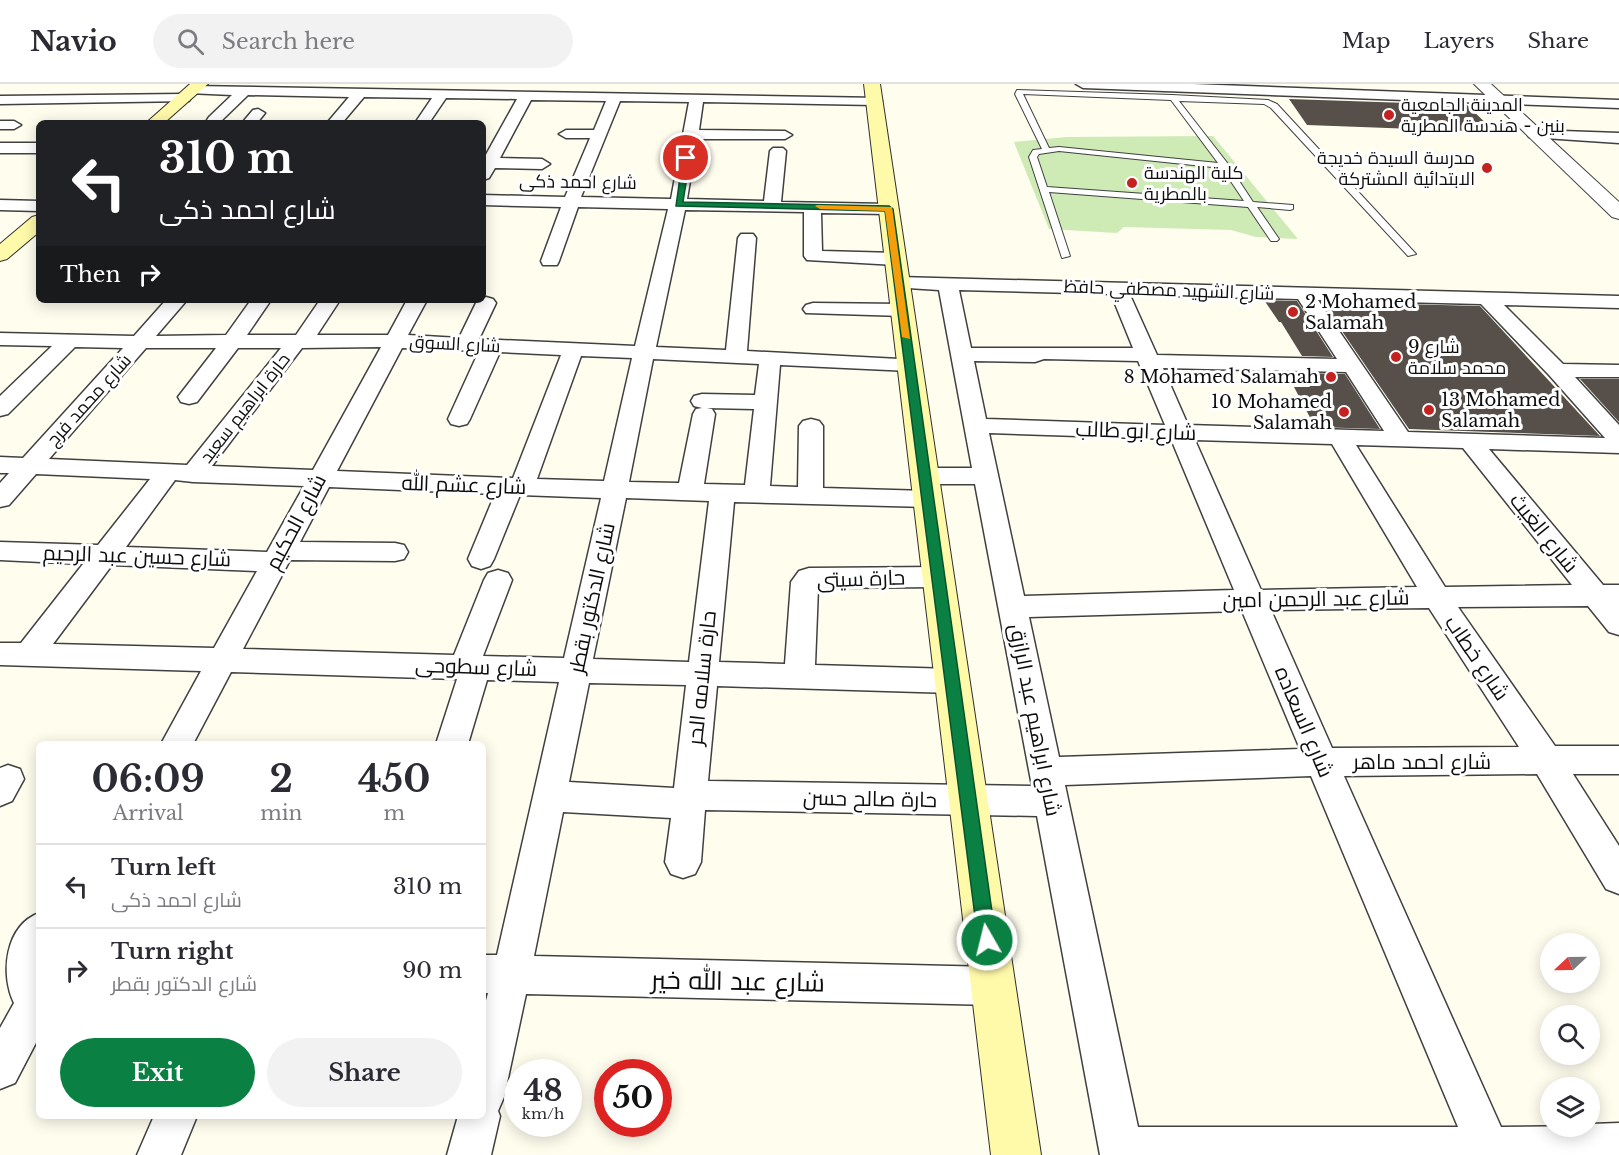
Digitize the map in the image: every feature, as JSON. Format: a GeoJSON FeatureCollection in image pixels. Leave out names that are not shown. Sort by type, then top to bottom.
{"type":"FeatureCollection","features":[{"type":"Feature","properties":{"kind":"main road"},"geometry":{"type":"LineString","coordinates":[[158,120],[193,91]]}},
{"type":"Feature","properties":{"kind":"main road"},"geometry":{"type":"LineString","coordinates":[[874,93],[1016,1155]]}},
{"type":"Feature","properties":{"kind":"main road"},"geometry":{"type":"LineString","coordinates":[[0,255],[36,224]]}},
{"type":"Feature","properties":{"kind":"street"},"geometry":{"type":"LineString","coordinates":[[75,99],[97,84]]}},
{"type":"Feature","properties":{"kind":"street"},"geometry":{"type":"LineString","coordinates":[[72,115],[124,84]]}},
{"type":"Feature","properties":{"kind":"street"},"geometry":{"type":"LineString","coordinates":[[811,84],[811,100]]}},
{"type":"Feature","properties":{"kind":"street"},"geometry":{"type":"LineString","coordinates":[[1083,84],[1146,91],[1402,96],[1619,104]]}},
{"type":"Feature","properties":{"kind":"street"},"geometry":{"type":"LineString","coordinates":[[1392,84],[1402,96]]}},
{"type":"Feature","properties":{"kind":"street"},"geometry":{"type":"LineString","coordinates":[[1482,84],[1619,213]]}},
{"type":"Feature","properties":{"kind":"street"},"geometry":{"type":"LineString","coordinates":[[2,93],[99,99],[254,88],[344,88],[360,93],[412,89],[442,94],[469,89],[526,95],[586,90],[615,97],[712,94],[811,100],[874,93]]}},
{"type":"Feature","properties":{"kind":"street"},"geometry":{"type":"LineString","coordinates":[[214,120],[254,88]]}},
{"type":"Feature","properties":{"kind":"street"},"geometry":{"type":"LineString","coordinates":[[1588,91],[1604,104]]}},
{"type":"Feature","properties":{"kind":"street"},"geometry":{"type":"LineString","coordinates":[[337,120],[360,93]]}},
{"type":"Feature","properties":{"kind":"street"},"geometry":{"type":"LineString","coordinates":[[424,120],[442,94]]}},
{"type":"Feature","properties":{"kind":"street","name":"شارع الدكتور بقطر"},"geometry":{"type":"LineString","coordinates":[[486,1071],[497,975],[549,796],[678,204],[690,134],[712,94]]}},
{"type":"Feature","properties":{"kind":"street"},"geometry":{"type":"LineString","coordinates":[[486,169],[526,95]]}},
{"type":"Feature","properties":{"kind":"street"},"geometry":{"type":"LineString","coordinates":[[550,261],[570,202],[615,97]]}},
{"type":"Feature","properties":{"kind":"street"},"geometry":{"type":"LineString","coordinates":[[566,134],[600,134]]}},
{"type":"Feature","properties":{"kind":"street"},"geometry":{"type":"LineString","coordinates":[[690,134],[785,135]]}},
{"type":"Feature","properties":{"kind":"street"},"geometry":{"type":"LineString","coordinates":[[1534,134],[1619,138]]}},
{"type":"Feature","properties":{"kind":"street"},"geometry":{"type":"LineString","coordinates":[[0,148],[36,148]]}},
{"type":"Feature","properties":{"kind":"street"},"geometry":{"type":"LineString","coordinates":[[772,206],[778,151]]}},
{"type":"Feature","properties":{"kind":"street"},"geometry":{"type":"LineString","coordinates":[[486,169],[543,164]]}},
{"type":"Feature","properties":{"kind":"street","name":"شارع احمد ذكى"},"geometry":{"type":"LineString","coordinates":[[486,200],[889,209]]}},
{"type":"Feature","properties":{"kind":"street"},"geometry":{"type":"LineString","coordinates":[[0,205],[36,206]]}},
{"type":"Feature","properties":{"kind":"street"},"geometry":{"type":"LineString","coordinates":[[812,206],[813,256],[899,284]]}},
{"type":"Feature","properties":{"kind":"street"},"geometry":{"type":"LineString","coordinates":[[736,357],[747,238]]}},
{"type":"Feature","properties":{"kind":"street"},"geometry":{"type":"LineString","coordinates":[[813,309],[899,284]]}},
{"type":"Feature","properties":{"kind":"street","name":"شارع الشهيد مصطفي حافظ"},"geometry":{"type":"LineString","coordinates":[[899,284],[1619,302]]}},
{"type":"Feature","properties":{"kind":"street","name":"شارع ابراهيم عبد الرازق"},"geometry":{"type":"LineString","coordinates":[[948,285],[1121,1152]]}},
{"type":"Feature","properties":{"kind":"street","name":"شارع السعاده"},"geometry":{"type":"LineString","coordinates":[[1118,289],[1489,1152]]}},
{"type":"Feature","properties":{"kind":"street"},"geometry":{"type":"LineString","coordinates":[[1304,294],[1401,439]]}},
{"type":"Feature","properties":{"kind":"street"},"geometry":{"type":"LineString","coordinates":[[1486,298],[1557,370],[1619,439]]}},
{"type":"Feature","properties":{"kind":"street","name":"شارع محمد فرج"},"geometry":{"type":"LineString","coordinates":[[0,499],[174,303]]}},
{"type":"Feature","properties":{"kind":"street"},"geometry":{"type":"LineString","coordinates":[[189,397],[259,303]]}},
{"type":"Feature","properties":{"kind":"street","name":"حارة ابراهيم سعيد"},"geometry":{"type":"LineString","coordinates":[[14,654],[299,342],[328,303]]}},
{"type":"Feature","properties":{"kind":"street","name":"شارع الحكيم"},"geometry":{"type":"LineString","coordinates":[[179,741],[415,303]]}},
{"type":"Feature","properties":{"kind":"street"},"geometry":{"type":"LineString","coordinates":[[466,344],[486,303]]}},
{"type":"Feature","properties":{"kind":"street","name":"شارع السوق"},"geometry":{"type":"LineString","coordinates":[[0,339],[140,342],[395,341],[910,365]]}},
{"type":"Feature","properties":{"kind":"street"},"geometry":{"type":"LineString","coordinates":[[0,409],[70,340]]}},
{"type":"Feature","properties":{"kind":"street"},"geometry":{"type":"LineString","coordinates":[[459,419],[492,346]]}},
{"type":"Feature","properties":{"kind":"street"},"geometry":{"type":"LineString","coordinates":[[453,741],[489,570],[517,487],[573,350]]}},
{"type":"Feature","properties":{"kind":"street"},"geometry":{"type":"LineString","coordinates":[[962,354],[1040,354],[1352,366]]}},
{"type":"Feature","properties":{"kind":"street"},"geometry":{"type":"LineString","coordinates":[[757,494],[770,359]]}},
{"type":"Feature","properties":{"kind":"street"},"geometry":{"type":"LineString","coordinates":[[1557,370],[1619,371]]}},
{"type":"Feature","properties":{"kind":"street"},"geometry":{"type":"LineString","coordinates":[[690,493],[703,407],[765,402]]}},
{"type":"Feature","properties":{"kind":"street"},"geometry":{"type":"LineString","coordinates":[[810,496],[811,426]]}},
{"type":"Feature","properties":{"kind":"street","name":"شارع ابو طالب"},"geometry":{"type":"LineString","coordinates":[[976,426],[1619,446]]}},
{"type":"Feature","properties":{"kind":"street","name":"شارع خطاب"},"geometry":{"type":"LineString","coordinates":[[1339,437],[1437,598],[1547,762],[1619,877]]}},
{"type":"Feature","properties":{"kind":"street","name":"شارع الغيث"},"geometry":{"type":"LineString","coordinates":[[1469,441],[1607,596],[1619,624]]}},
{"type":"Feature","properties":{"kind":"street","name":"شارع عشم الله"},"geometry":{"type":"LineString","coordinates":[[0,465],[517,487],[810,496],[927,488],[986,476]]}},
{"type":"Feature","properties":{"kind":"street","name":"حارة سلامه الحر"},"geometry":{"type":"LineString","coordinates":[[683,862],[722,493]]}},
{"type":"Feature","properties":{"kind":"street","name":"شارع حسين عبد الرحيم"},"geometry":{"type":"LineString","coordinates":[[0,551],[105,555],[278,556],[395,552]]}},
{"type":"Feature","properties":{"kind":"street","name":"حارة سيتى"},"geometry":{"type":"LineString","coordinates":[[800,676],[806,582],[809,578],[939,577]]}},
{"type":"Feature","properties":{"kind":"street","name":"شارع عبد الرحمن امين"},"geometry":{"type":"LineString","coordinates":[[1012,608],[1251,600],[1607,596]]}},
{"type":"Feature","properties":{"kind":"street","name":"شارع سطوحى"},"geometry":{"type":"LineString","coordinates":[[14,654],[952,681]]}},
{"type":"Feature","properties":{"kind":"street","name":"شارع احمد ماهر"},"geometry":{"type":"LineString","coordinates":[[1048,786],[1320,762],[1619,760]]}},
{"type":"Feature","properties":{"kind":"street","name":"حارة صالح حسن"},"geometry":{"type":"LineString","coordinates":[[549,796],[689,800],[968,801],[1048,786]]}},
{"type":"Feature","properties":{"kind":"street"},"geometry":{"type":"LineString","coordinates":[[22,940],[18,972],[21,983],[28,992],[36,995]]}},
{"type":"Feature","properties":{"kind":"street","name":"شارع عبد الله خير"},"geometry":{"type":"LineString","coordinates":[[497,975],[993,986]]}},
{"type":"Feature","properties":{"kind":"street"},"geometry":{"type":"LineString","coordinates":[[0,1068],[36,1002]]}},
{"type":"Feature","properties":{"kind":"street"},"geometry":{"type":"LineString","coordinates":[[159,1155],[175,1119]]}},
{"type":"Feature","properties":{"kind":"street"},"geometry":{"type":"LineString","coordinates":[[470,1155],[478,1119]]}},
{"type":"Feature","properties":{"kind":"street"},"geometry":{"type":"LineString","coordinates":[[1121,1152],[1489,1152],[1619,1145]]}},
{"type":"Feature","properties":{"kind":"lane"},"geometry":{"type":"LineString","coordinates":[[1046,149],[1020,92],[1108,95],[1146,91],[1158,97],[1258,101],[1271,104],[1411,254]]}},
{"type":"Feature","properties":{"kind":"lane"},"geometry":{"type":"LineString","coordinates":[[1108,95],[1112,103],[1118,104],[1156,105],[1160,103],[1158,97]]}},
{"type":"Feature","properties":{"kind":"lane"},"geometry":{"type":"LineString","coordinates":[[1172,98],[1254,206],[1274,239]]}},
{"type":"Feature","properties":{"kind":"lane"},"geometry":{"type":"LineString","coordinates":[[1065,256],[1033,157],[1036,152],[1046,149],[1225,166]]}},
{"type":"Feature","properties":{"kind":"lane"},"geometry":{"type":"LineString","coordinates":[[1044,189],[1290,207]]}},
{"type":"Feature","properties":{"kind":"green space"},"geometry":{"type":"Polygon","coordinates":[[[1213,136],[1298,239],[1256,237],[1231,230],[1124,227],[1117,233],[1049,229],[1014,142],[1067,137],[1213,136]]]}},
{"type":"Feature","properties":{"kind":"building","name":"المدينة الجامعية بنين - هندسة المطرية"},"geometry":{"type":"Polygon","coordinates":[[[1289,99],[1467,105],[1495,132],[1307,125],[1289,99]]]}},
{"type":"Feature","properties":{"kind":"building"},"geometry":{"type":"Polygon","coordinates":[[[1264,300],[1297,301],[1333,357],[1302,356],[1264,300]]]}},
{"type":"Feature","properties":{"kind":"building"},"geometry":{"type":"Polygon","coordinates":[[[1322,302],[1480,306],[1600,436],[1409,429],[1322,302]]]}},
{"type":"Feature","properties":{"kind":"building","name":"10 Mohamed Salamah"},"geometry":{"type":"Polygon","coordinates":[[[1302,373],[1345,374],[1380,429],[1315,427],[1294,387],[1310,387],[1302,373]]]}},
{"type":"Feature","properties":{"kind":"building"},"geometry":{"type":"Polygon","coordinates":[[[1580,379],[1619,379],[1619,422],[1580,379]]]}},
{"type":"Feature","properties":{"kind":"slow traffic"},"geometry":{"type":"LineString","coordinates":[[820,206],[889,209],[907,337]]}},
{"type":"Feature","properties":{"kind":"place","name":"المدينة الجامعية بنين - هندسة المطرية"},"geometry":{"type":"Point","coordinates":[1389,115]}},
{"type":"Feature","properties":{"kind":"place","name":"مدرسة السيدة خديجة الابتدائية المشتركة"},"geometry":{"type":"Point","coordinates":[1487,168]}},
{"type":"Feature","properties":{"kind":"place","name":"كلية الهندسة بالمطرية"},"geometry":{"type":"Point","coordinates":[1132,183]}},
{"type":"Feature","properties":{"kind":"place","name":"2 Mohamed Salamah"},"geometry":{"type":"Point","coordinates":[1293,312]}},
{"type":"Feature","properties":{"kind":"place","name":"9 شارع محمد سلامة"},"geometry":{"type":"Point","coordinates":[1396,357]}},
{"type":"Feature","properties":{"kind":"place","name":"8 Mohamed Salamah"},"geometry":{"type":"Point","coordinates":[1331,377]}},
{"type":"Feature","properties":{"kind":"place","name":"13 Mohamed Salamah"},"geometry":{"type":"Point","coordinates":[1429,410]}},
{"type":"Feature","properties":{"kind":"place","name":"10 Mohamed Salamah"},"geometry":{"type":"Point","coordinates":[1344,412]}},
{"type":"Feature","properties":{"kind":"route"},"geometry":{"type":"LineString","coordinates":[[686,158],[678,204],[889,209],[987,940]]}}]}
